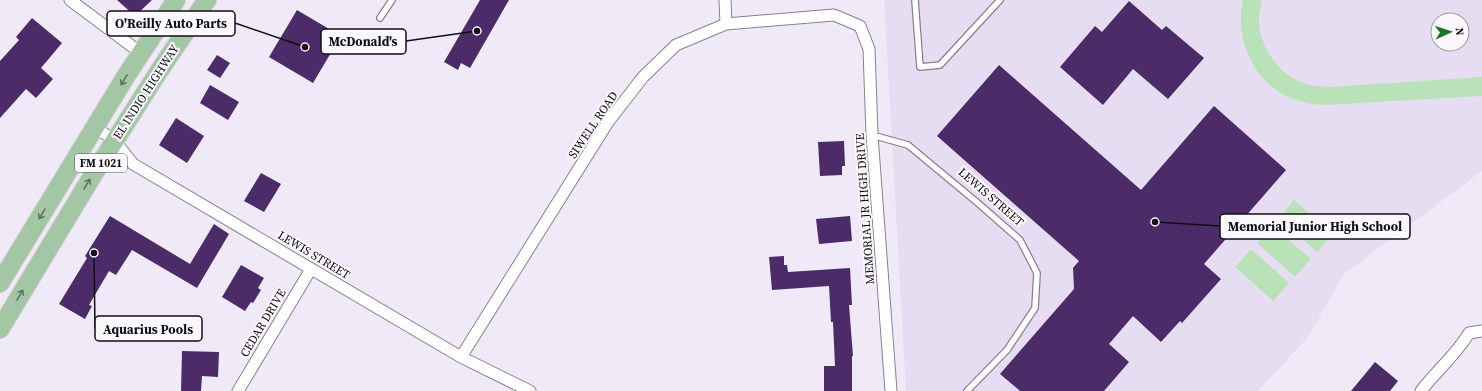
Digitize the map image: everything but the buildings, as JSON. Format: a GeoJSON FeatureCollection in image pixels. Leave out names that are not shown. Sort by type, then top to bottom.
{"type":"FeatureCollection","features":[{"type":"Feature","properties":{"kind":"main road","name":"EL INDIO HIGHWAY"},"geometry":{"type":"LineString","coordinates":[[0,283],[141,53],[176,0]]}},
{"type":"Feature","properties":{"kind":"main road","name":"EL INDIO HIGHWAY"},"geometry":{"type":"LineString","coordinates":[[0,329],[93,175],[159,71],[207,0]]}},
{"type":"Feature","properties":{"kind":"street"},"geometry":{"type":"LineString","coordinates":[[70,0],[141,53]]}},
{"type":"Feature","properties":{"kind":"street"},"geometry":{"type":"LineString","coordinates":[[725,0],[726,24]]}},
{"type":"Feature","properties":{"kind":"street","name":"SIWELL ROAD"},"geometry":{"type":"LineString","coordinates":[[461,357],[608,122],[643,77],[676,45],[726,24],[834,14],[860,26]]}},
{"type":"Feature","properties":{"kind":"street","name":"MEMORIAL JR HIGH DRIVE"},"geometry":{"type":"LineString","coordinates":[[860,26],[869,49],[872,135],[891,391]]}},
{"type":"Feature","properties":{"kind":"street","name":"LEWIS STREET"},"geometry":{"type":"LineString","coordinates":[[95,127],[115,141],[133,164],[461,357],[530,391]]}},
{"type":"Feature","properties":{"kind":"street","name":"CEDAR DRIVE"},"geometry":{"type":"LineString","coordinates":[[238,391],[311,269]]}},
{"type":"Feature","properties":{"kind":"street"},"geometry":{"type":"LineString","coordinates":[[1421,391],[1434,374],[1460,348],[1469,333],[1482,331]]}},
{"type":"Feature","properties":{"kind":"lane"},"geometry":{"type":"LineString","coordinates":[[380,18],[392,0]]}},
{"type":"Feature","properties":{"kind":"lane"},"geometry":{"type":"LineString","coordinates":[[915,0],[920,67],[940,65],[1000,0]]}},
{"type":"Feature","properties":{"kind":"lane","name":"LEWIS STREET"},"geometry":{"type":"LineString","coordinates":[[872,135],[908,145],[973,199],[1020,240],[1037,273],[1036,308],[1007,350],[967,391]]}},
{"type":"Feature","properties":{"kind":"shaded area"},"geometry":{"type":"Polygon","coordinates":[[[884,0],[1482,0],[1482,171],[1344,274],[1308,337],[1258,391],[906,391],[884,0]]]}},
{"type":"Feature","properties":{"kind":"green space"},"geometry":{"type":"Polygon","coordinates":[[[1243,0],[1262,0],[1259,16],[1260,30],[1267,51],[1281,69],[1299,81],[1312,86],[1329,87],[1482,77],[1482,96],[1326,105],[1305,103],[1286,96],[1261,76],[1252,63],[1242,33],[1241,16],[1243,0]]]}},
{"type":"Feature","properties":{"kind":"green space"},"geometry":{"type":"Polygon","coordinates":[[[1294,200],[1333,234],[1317,252],[1279,218],[1294,200]]]}},
{"type":"Feature","properties":{"kind":"green space"},"geometry":{"type":"Polygon","coordinates":[[[1272,225],[1311,259],[1295,277],[1257,243],[1272,225]]]}},
{"type":"Feature","properties":{"kind":"green space"},"geometry":{"type":"Polygon","coordinates":[[[1251,249],[1289,283],[1273,301],[1235,267],[1251,249]]]}},
{"type":"Feature","properties":{"kind":"place","name":"McDonald's"},"geometry":{"type":"Point","coordinates":[477,31]}},
{"type":"Feature","properties":{"kind":"place","name":"O'Reilly Auto Parts"},"geometry":{"type":"Point","coordinates":[305,47]}},
{"type":"Feature","properties":{"kind":"place","name":"Memorial Junior High School"},"geometry":{"type":"Point","coordinates":[1155,222]}},
{"type":"Feature","properties":{"kind":"place","name":"Aquarius Pools"},"geometry":{"type":"Point","coordinates":[94,253]}}]}
